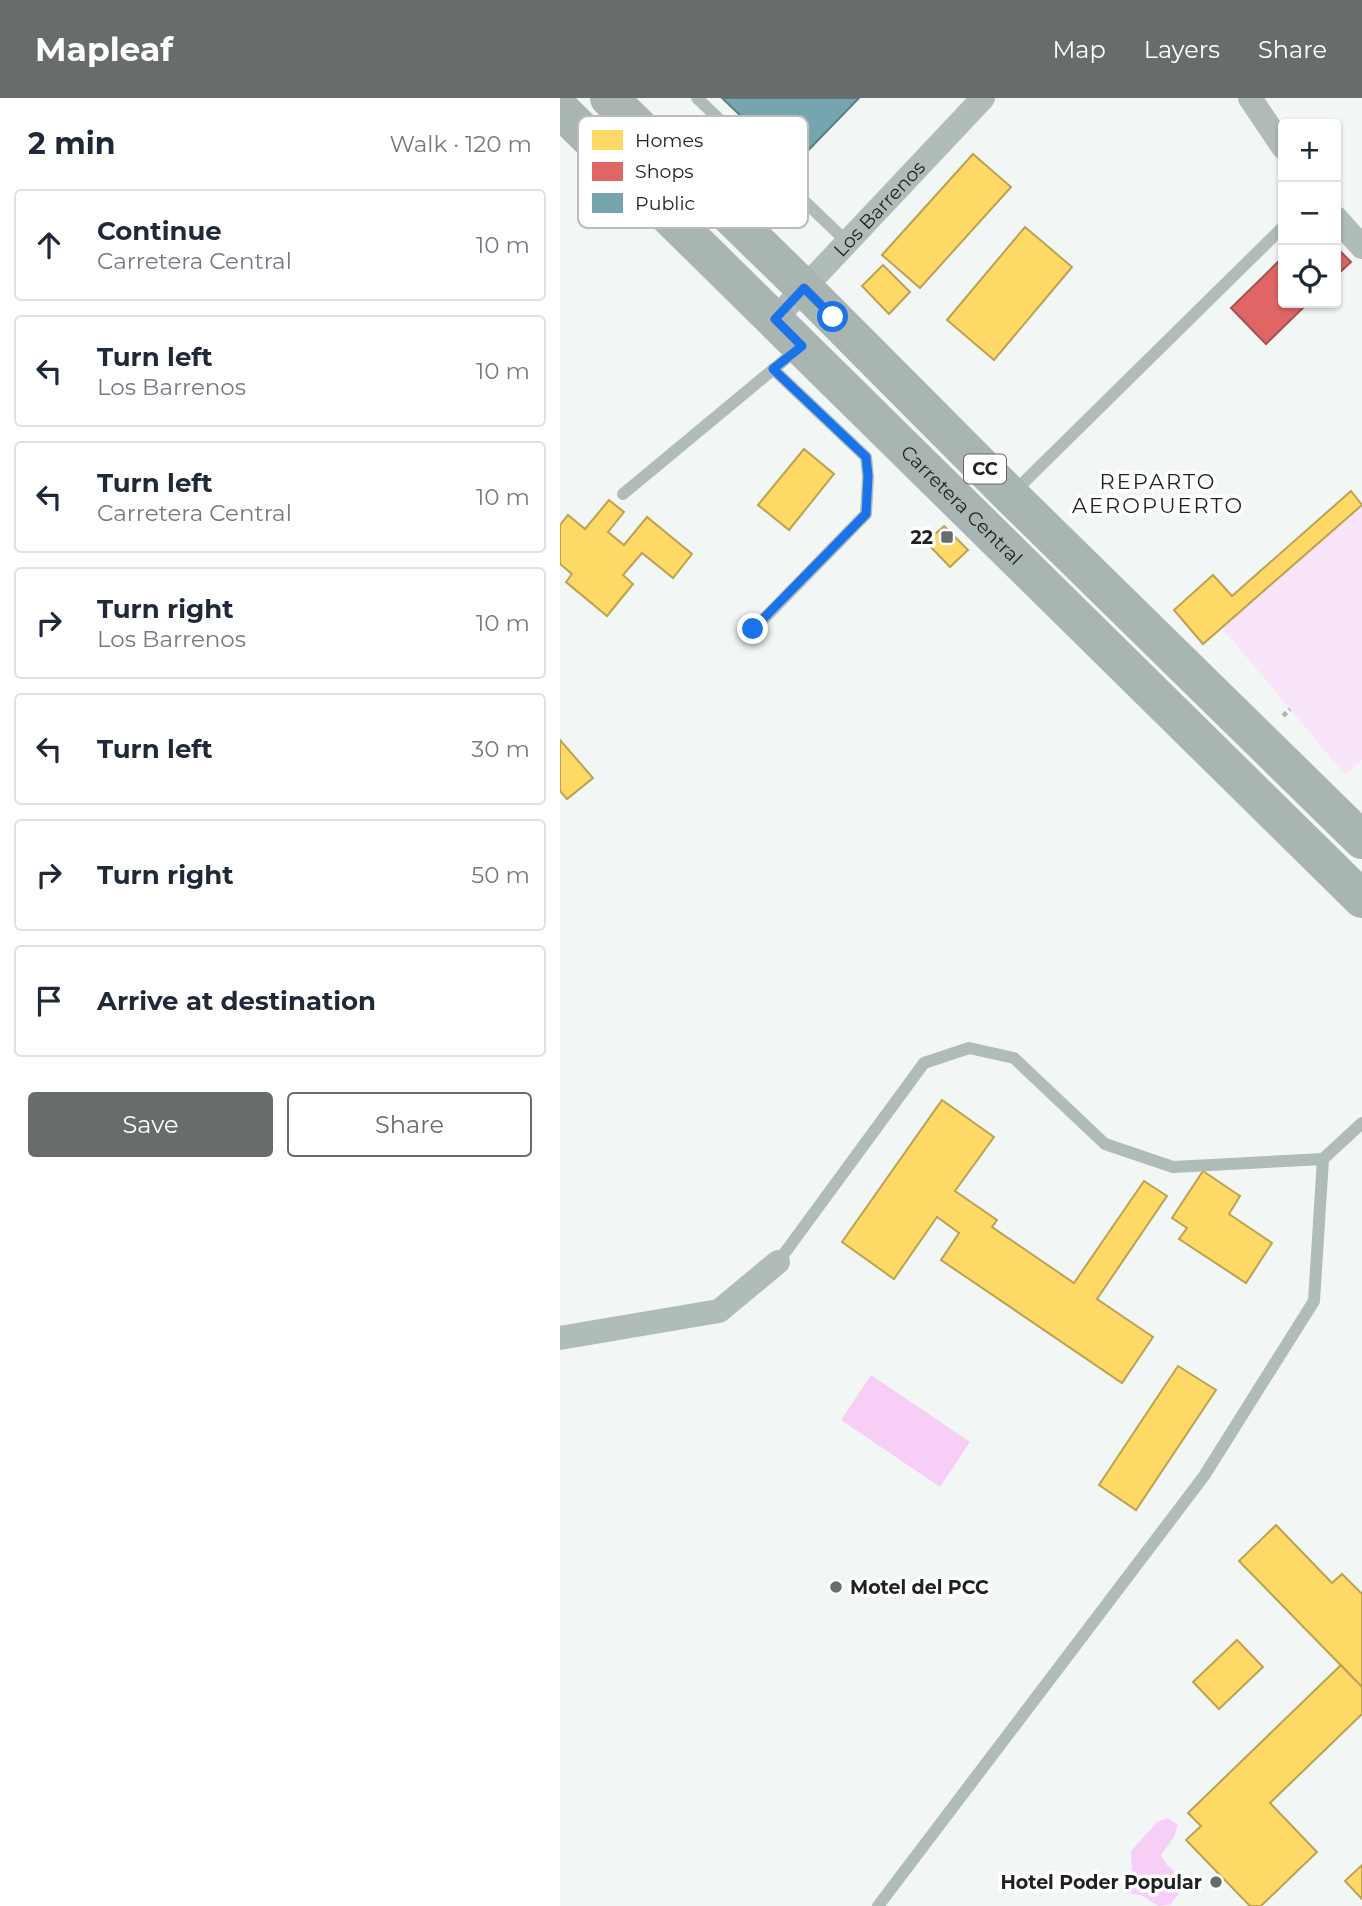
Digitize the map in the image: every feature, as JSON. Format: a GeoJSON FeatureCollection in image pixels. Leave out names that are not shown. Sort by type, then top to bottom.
{"type":"FeatureCollection","features":[{"type":"Feature","properties":{"kind":"main road","name":"CC"},"geometry":{"type":"LineString","coordinates":[[609,98],[627,116]]}},
{"type":"Feature","properties":{"kind":"main road","name":"Carretera Central"},"geometry":{"type":"LineString","coordinates":[[560,109],[578,127]]}},
{"type":"Feature","properties":{"kind":"main road","name":"Carretera Central"},"geometry":{"type":"LineString","coordinates":[[682,228],[775,319],[787,358],[1362,899]]}},
{"type":"Feature","properties":{"kind":"main road","name":"CC"},"geometry":{"type":"LineString","coordinates":[[742,228],[1362,840]]}},
{"type":"Feature","properties":{"kind":"street"},"geometry":{"type":"LineString","coordinates":[[1250,98],[1278,140]]}},
{"type":"Feature","properties":{"kind":"street","name":"Los Barrenos"},"geometry":{"type":"LineString","coordinates":[[775,319],[979,100]]}},
{"type":"Feature","properties":{"kind":"street"},"geometry":{"type":"LineString","coordinates":[[1341,224],[1362,247]]}},
{"type":"Feature","properties":{"kind":"street"},"geometry":{"type":"LineString","coordinates":[[560,1338],[719,1311],[778,1262]]}},
{"type":"Feature","properties":{"kind":"lane"},"geometry":{"type":"LineString","coordinates":[[697,98],[716,116]]}},
{"type":"Feature","properties":{"kind":"lane"},"geometry":{"type":"LineString","coordinates":[[808,204],[848,242]]}},
{"type":"Feature","properties":{"kind":"lane"},"geometry":{"type":"LineString","coordinates":[[1010,495],[1278,232]]}},
{"type":"Feature","properties":{"kind":"lane"},"geometry":{"type":"LineString","coordinates":[[623,494],[787,358],[866,457],[866,514],[753,629]]}},
{"type":"Feature","properties":{"kind":"lane"},"geometry":{"type":"LineString","coordinates":[[778,1262],[924,1063],[969,1048],[1014,1058],[1105,1144],[1173,1167],[1323,1159],[1362,1123]]}},
{"type":"Feature","properties":{"kind":"lane"},"geometry":{"type":"LineString","coordinates":[[878,1906],[1204,1476],[1314,1301],[1323,1159]]}},
{"type":"Feature","properties":{"kind":"shaded area"},"geometry":{"type":"Polygon","coordinates":[[[1362,505],[1362,760],[1345,775],[1222,628],[1362,505]]]}},
{"type":"Feature","properties":{"kind":"shaded area"},"geometry":{"type":"Polygon","coordinates":[[[871,1375],[970,1442],[940,1487],[841,1420],[871,1375]]]}},
{"type":"Feature","properties":{"kind":"shaded area"},"geometry":{"type":"Polygon","coordinates":[[[1168,1818],[1178,1825],[1174,1837],[1161,1855],[1167,1865],[1181,1876],[1181,1891],[1170,1905],[1158,1906],[1141,1895],[1126,1893],[1124,1881],[1132,1874],[1131,1851],[1157,1822],[1168,1818]]]}},
{"type":"Feature","properties":{"kind":"building: Homes"},"geometry":{"type":"Polygon","coordinates":[[[973,154],[1011,187],[920,288],[882,255],[973,154]]]}},
{"type":"Feature","properties":{"kind":"building: Homes"},"geometry":{"type":"Polygon","coordinates":[[[1025,227],[1072,267],[994,360],[947,320],[1025,227]]]}},
{"type":"Feature","properties":{"kind":"building: Homes"},"geometry":{"type":"Polygon","coordinates":[[[883,265],[910,292],[889,314],[862,286],[883,265]]]}},
{"type":"Feature","properties":{"kind":"building: Homes"},"geometry":{"type":"Polygon","coordinates":[[[804,449],[834,474],[789,530],[758,505],[804,449]]]}},
{"type":"Feature","properties":{"kind":"building: Homes"},"geometry":{"type":"Polygon","coordinates":[[[1351,491],[1362,505],[1203,644],[1174,610],[1213,575],[1232,596],[1351,491]]]}},
{"type":"Feature","properties":{"kind":"building: Homes"},"geometry":{"type":"Polygon","coordinates":[[[609,500],[624,512],[608,532],[624,545],[647,517],[692,554],[673,578],[642,553],[623,575],[633,584],[607,616],[566,582],[572,574],[560,564],[560,525],[568,515],[585,529],[609,500]]]}},
{"type":"Feature","properties":{"kind":"building: Homes"},"geometry":{"type":"Polygon","coordinates":[[[944,526],[968,550],[950,567],[926,542],[944,526]]]}},
{"type":"Feature","properties":{"kind":"building: Homes"},"geometry":{"type":"Polygon","coordinates":[[[560,740],[593,778],[567,799],[560,791],[560,740]]]}},
{"type":"Feature","properties":{"kind":"building: Homes"},"geometry":{"type":"Polygon","coordinates":[[[942,1100],[994,1137],[955,1191],[997,1220],[992,1227],[1074,1283],[1144,1181],[1167,1196],[1097,1299],[1153,1337],[1122,1383],[941,1260],[959,1233],[937,1217],[894,1279],[842,1242],[942,1100]]]}},
{"type":"Feature","properties":{"kind":"building: Homes"},"geometry":{"type":"Polygon","coordinates":[[[1203,1171],[1240,1196],[1229,1214],[1272,1243],[1246,1283],[1179,1239],[1187,1228],[1172,1218],[1203,1171]]]}},
{"type":"Feature","properties":{"kind":"building: Homes"},"geometry":{"type":"Polygon","coordinates":[[[1178,1366],[1216,1390],[1136,1510],[1099,1485],[1178,1366]]]}},
{"type":"Feature","properties":{"kind":"building: Homes"},"geometry":{"type":"Polygon","coordinates":[[[1276,1525],[1332,1583],[1342,1574],[1362,1594],[1362,1687],[1239,1561],[1276,1525]]]}},
{"type":"Feature","properties":{"kind":"building: Homes"},"geometry":{"type":"Polygon","coordinates":[[[1237,1640],[1263,1667],[1219,1709],[1193,1682],[1237,1640]]]}},
{"type":"Feature","properties":{"kind":"building: Homes"},"geometry":{"type":"Polygon","coordinates":[[[1341,1665],[1362,1687],[1362,1714],[1270,1803],[1317,1852],[1261,1906],[1250,1906],[1186,1840],[1201,1826],[1188,1813],[1341,1665]]]}},
{"type":"Feature","properties":{"kind":"building: Homes"},"geometry":{"type":"Polygon","coordinates":[[[1362,1865],[1362,1899],[1345,1881],[1362,1865]]]}},
{"type":"Feature","properties":{"kind":"building: Shops"},"geometry":{"type":"Polygon","coordinates":[[[1341,252],[1351,262],[1341,271],[1341,252]]]}},
{"type":"Feature","properties":{"kind":"building: Shops"},"geometry":{"type":"Polygon","coordinates":[[[1278,262],[1278,308],[1303,308],[1266,344],[1231,308],[1278,262]]]}},
{"type":"Feature","properties":{"kind":"building: Public"},"geometry":{"type":"Polygon","coordinates":[[[722,98],[859,98],[808,151],[808,116],[741,116],[722,98]]]}},
{"type":"Feature","properties":{"kind":"place","name":"22"},"geometry":{"type":"Point","coordinates":[947,537]}},
{"type":"Feature","properties":{"kind":"place","name":"Motel del PCC"},"geometry":{"type":"Point","coordinates":[836,1587]}},
{"type":"Feature","properties":{"kind":"place","name":"Hotel Poder Popular"},"geometry":{"type":"Point","coordinates":[1216,1882]}},
{"type":"Feature","properties":{"kind":"district","name":"REPARTO AEROPUERTO"},"geometry":{"type":"Point","coordinates":[1158,493]}},
{"type":"Feature","properties":{"kind":"route"},"geometry":{"type":"LineString","coordinates":[[753,629],[866,514],[866,457],[773,369],[802,346],[775,319],[804,288],[833,317]]}}]}
